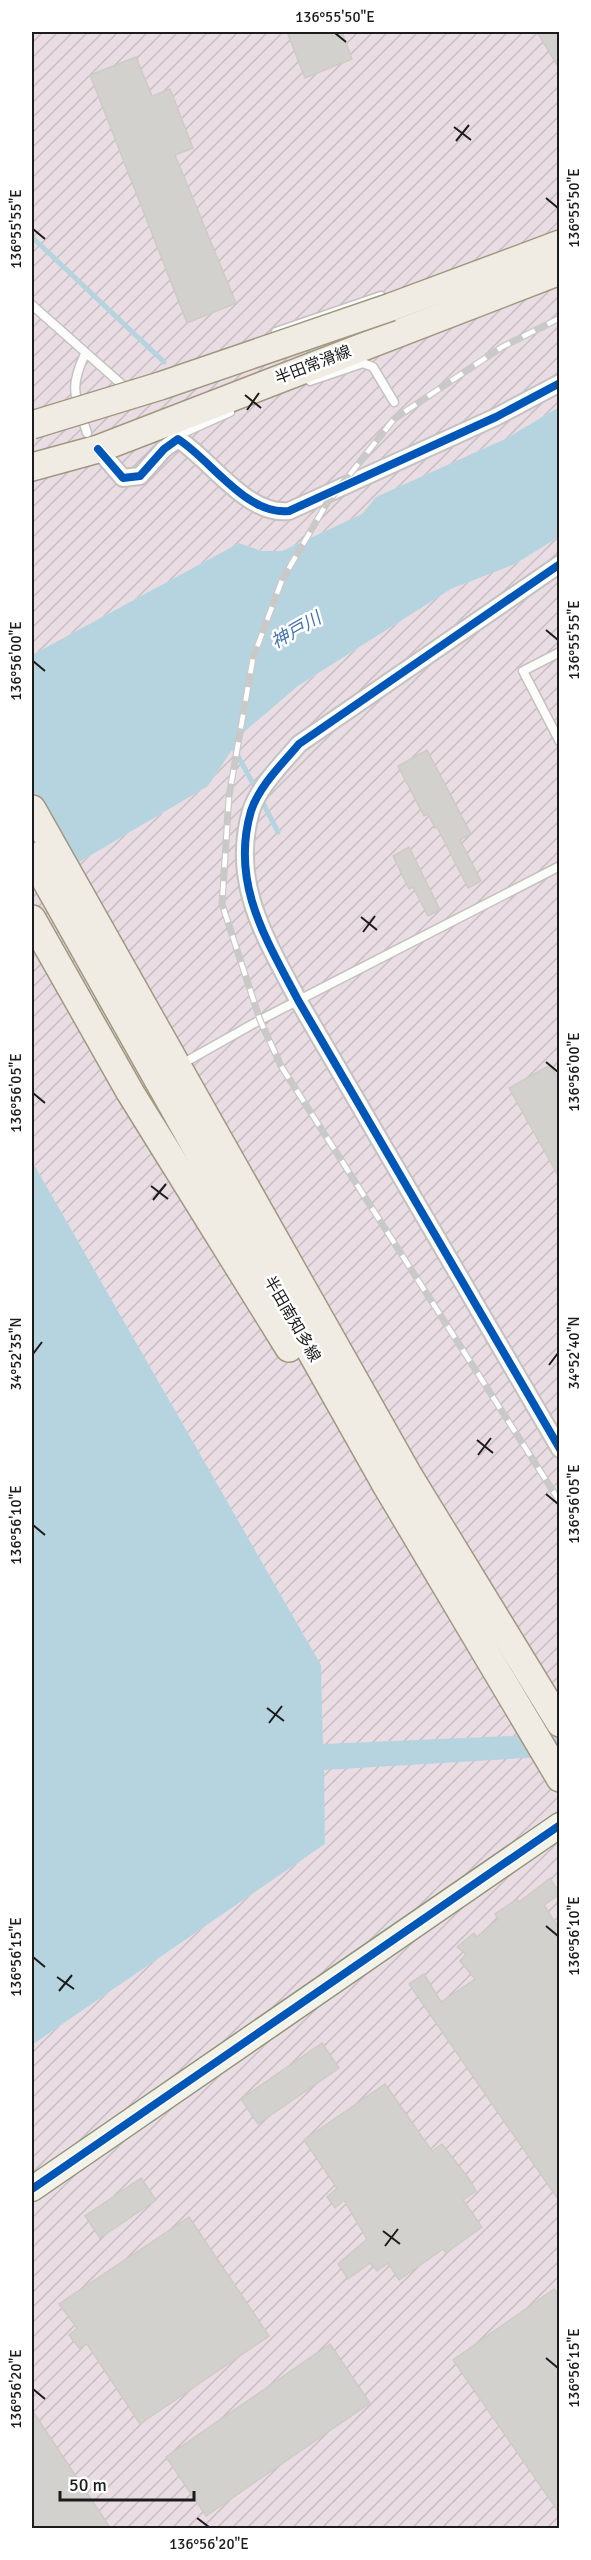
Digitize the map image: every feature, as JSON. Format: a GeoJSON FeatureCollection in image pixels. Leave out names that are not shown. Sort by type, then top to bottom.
{"type":"FeatureCollection","features":[{"type":"Feature","properties":{"kind":"main road"},"geometry":{"type":"LineString","coordinates":[[32,425],[160,386],[386,302],[560,244]]}},
{"type":"Feature","properties":{"kind":"main road","name":"半田常滑線"},"geometry":{"type":"LineString","coordinates":[[32,467],[560,255]]}},
{"type":"Feature","properties":{"kind":"main road","name":"半田常滑線"},"geometry":{"type":"LineString","coordinates":[[32,448],[93,441],[560,271]]}},
{"type":"Feature","properties":{"kind":"main road","name":"半田南知多線"},"geometry":{"type":"LineString","coordinates":[[32,809],[74,909],[167,1073],[554,1714]]}},
{"type":"Feature","properties":{"kind":"main road","name":"半田南知多線"},"geometry":{"type":"LineString","coordinates":[[32,856],[74,909]]}},
{"type":"Feature","properties":{"kind":"main road"},"geometry":{"type":"LineString","coordinates":[[35,926],[130,1092],[324,1405],[385,1483]]}},
{"type":"Feature","properties":{"kind":"main road","name":"半田南知多線"},"geometry":{"type":"LineString","coordinates":[[167,1073],[385,1483],[560,1778]]}},
{"type":"Feature","properties":{"kind":"street"},"geometry":{"type":"LineString","coordinates":[[93,441],[123,478],[140,476],[164,449],[178,439],[260,507],[279,512],[289,511],[496,417],[560,383]]}},
{"type":"Feature","properties":{"kind":"street"},"geometry":{"type":"LineString","coordinates":[[560,564],[299,744],[270,778],[251,809],[246,846],[247,888],[258,924],[298,1000],[560,1449]]}},
{"type":"Feature","properties":{"kind":"street"},"geometry":{"type":"LineString","coordinates":[[32,2189],[560,1826]]}},
{"type":"Feature","properties":{"kind":"lane"},"geometry":{"type":"LineString","coordinates":[[270,334],[386,302]]}},
{"type":"Feature","properties":{"kind":"lane"},"geometry":{"type":"LineString","coordinates":[[32,305],[136,397],[186,366]]}},
{"type":"Feature","properties":{"kind":"lane"},"geometry":{"type":"LineString","coordinates":[[85,354],[75,376],[75,391],[93,441]]}},
{"type":"Feature","properties":{"kind":"lane"},"geometry":{"type":"LineString","coordinates":[[306,383],[363,363],[373,367],[394,402]]}},
{"type":"Feature","properties":{"kind":"lane"},"geometry":{"type":"LineString","coordinates":[[178,439],[185,432],[241,407]]}},
{"type":"Feature","properties":{"kind":"lane"},"geometry":{"type":"LineString","coordinates":[[560,652],[523,671],[560,742]]}},
{"type":"Feature","properties":{"kind":"lane"},"geometry":{"type":"LineString","coordinates":[[167,1073],[298,1000],[560,866]]}},
{"type":"Feature","properties":{"kind":"shaded area"},"geometry":{"type":"Polygon","coordinates":[[[32,32],[559,32],[559,407],[505,439],[377,497],[362,514],[282,551],[262,551],[239,543],[32,655],[32,32]]]}},
{"type":"Feature","properties":{"kind":"shaded area"},"geometry":{"type":"Polygon","coordinates":[[[559,537],[559,2528],[32,2528],[32,2045],[325,1844],[321,1665],[32,1161],[32,890],[208,786],[244,732],[298,686],[451,589],[515,564],[559,537]]]}},
{"type":"Feature","properties":{"kind":"water","name":"神戸川"},"geometry":{"type":"Polygon","coordinates":[[[559,407],[559,537],[515,564],[451,589],[298,686],[244,732],[208,786],[32,890],[32,655],[239,543],[262,551],[282,551],[362,514],[376,497],[505,439],[559,407]]]}},
{"type":"Feature","properties":{"kind":"water"},"geometry":{"type":"Polygon","coordinates":[[[32,1161],[321,1665],[323,1744],[560,1734],[559,1756],[324,1770],[325,1844],[32,2045],[32,1161]]]}},
{"type":"Feature","properties":{"kind":"building"},"geometry":{"type":"Polygon","coordinates":[[[287,32],[342,32],[352,59],[305,78],[287,32]]]}},
{"type":"Feature","properties":{"kind":"building"},"geometry":{"type":"Polygon","coordinates":[[[537,32],[560,32],[560,70],[537,32]]]}},
{"type":"Feature","properties":{"kind":"building"},"geometry":{"type":"Polygon","coordinates":[[[136,57],[152,96],[170,89],[193,148],[175,155],[236,303],[187,323],[90,75],[136,57]]]}},
{"type":"Feature","properties":{"kind":"building"},"geometry":{"type":"Polygon","coordinates":[[[427,750],[471,834],[460,840],[481,881],[468,888],[437,827],[435,828],[428,814],[424,816],[398,766],[427,750]]]}},
{"type":"Feature","properties":{"kind":"building"},"geometry":{"type":"Polygon","coordinates":[[[409,847],[440,910],[428,916],[413,887],[409,889],[393,856],[409,847]]]}},
{"type":"Feature","properties":{"kind":"building"},"geometry":{"type":"Polygon","coordinates":[[[550,1065],[560,1082],[560,1179],[509,1088],[550,1065]]]}},
{"type":"Feature","properties":{"kind":"building"},"geometry":{"type":"Polygon","coordinates":[[[550,1878],[560,1894],[544,1905],[560,1930],[560,2202],[409,1984],[424,1974],[441,2002],[475,1979],[460,1961],[466,1954],[457,1947],[474,1933],[477,1937],[498,1919],[495,1914],[517,1899],[519,1902],[550,1878]]]}},
{"type":"Feature","properties":{"kind":"building"},"geometry":{"type":"Polygon","coordinates":[[[322,2043],[339,2068],[258,2124],[241,2099],[322,2043]]]}},
{"type":"Feature","properties":{"kind":"building"},"geometry":{"type":"Polygon","coordinates":[[[385,2084],[432,2151],[442,2144],[469,2179],[476,2191],[463,2200],[482,2227],[446,2253],[443,2249],[399,2280],[388,2263],[377,2271],[370,2263],[348,2279],[338,2264],[367,2239],[344,2200],[335,2208],[327,2197],[337,2188],[304,2140],[385,2084]]]}},
{"type":"Feature","properties":{"kind":"building"},"geometry":{"type":"Polygon","coordinates":[[[141,2178],[156,2200],[100,2238],[85,2216],[141,2178]]]}},
{"type":"Feature","properties":{"kind":"building"},"geometry":{"type":"Polygon","coordinates":[[[189,2217],[269,2336],[140,2424],[87,2344],[79,2348],[69,2335],[77,2328],[59,2304],[189,2217]]]}},
{"type":"Feature","properties":{"kind":"building"},"geometry":{"type":"Polygon","coordinates":[[[554,2289],[560,2296],[560,2514],[453,2360],[554,2289]]]}},
{"type":"Feature","properties":{"kind":"building"},"geometry":{"type":"Polygon","coordinates":[[[330,2344],[370,2403],[206,2516],[166,2457],[330,2344]]]}},
{"type":"Feature","properties":{"kind":"building"},"geometry":{"type":"Polygon","coordinates":[[[32,2410],[111,2529],[32,2529],[32,2410]]]}},
{"type":"Feature","properties":{"kind":"waterway"},"geometry":{"type":"LineString","coordinates":[[32,237],[164,362]]}},
{"type":"Feature","properties":{"kind":"waterway"},"geometry":{"type":"LineString","coordinates":[[230,741],[257,791]]}},
{"type":"Feature","properties":{"kind":"waterway"},"geometry":{"type":"LineString","coordinates":[[261,799],[278,832]]}},
{"type":"Feature","properties":{"kind":"railway"},"geometry":{"type":"LineString","coordinates":[[560,318],[502,347],[394,419],[327,503],[282,580],[253,658],[229,796],[222,904],[260,1020],[281,1066],[560,1502]]}},
{"type":"Feature","properties":{"kind":"cycle path"},"geometry":{"type":"LineString","coordinates":[[98,449],[123,478],[140,476],[164,449],[178,439],[244,496],[259,505],[274,510],[289,511],[496,417],[560,383]]}},
{"type":"Feature","properties":{"kind":"cycle path"},"geometry":{"type":"LineString","coordinates":[[560,564],[299,744],[272,775],[255,802],[246,837],[245,862],[248,886],[255,910],[274,955],[298,1000],[560,1449]]}},
{"type":"Feature","properties":{"kind":"cycle path"},"geometry":{"type":"LineString","coordinates":[[32,2189],[560,1825]]}}]}
